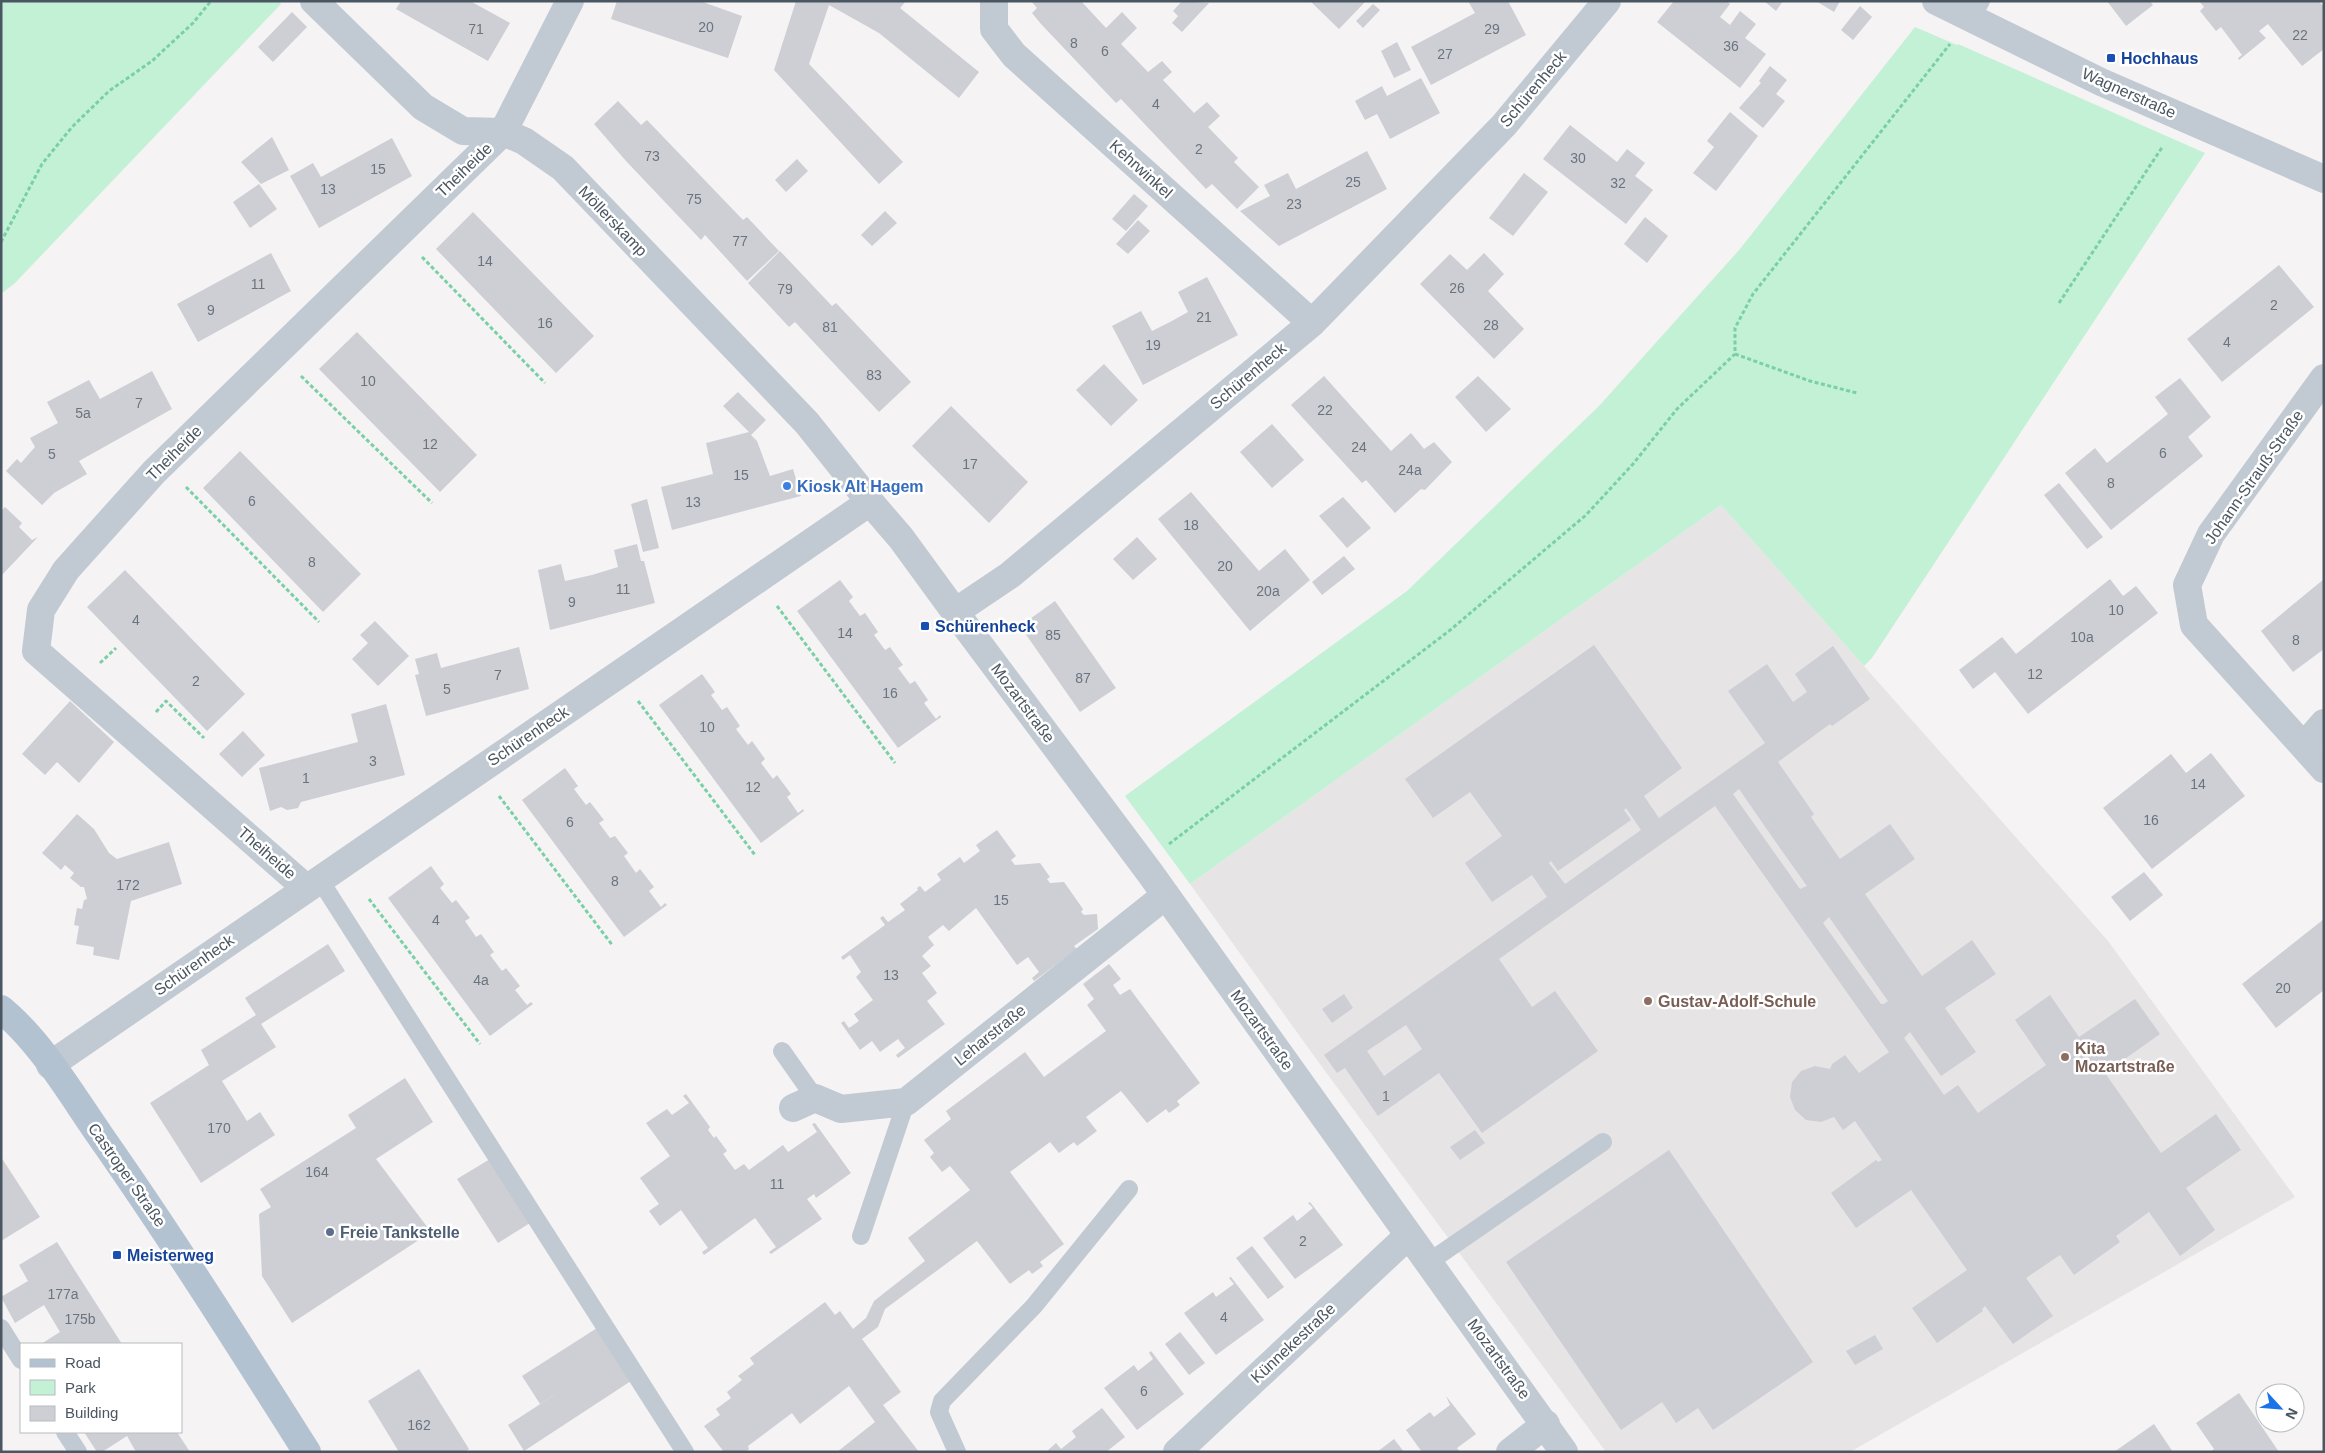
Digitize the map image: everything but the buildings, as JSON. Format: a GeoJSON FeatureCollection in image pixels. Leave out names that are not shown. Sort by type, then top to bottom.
{"type":"FeatureCollection","features":[{"type":"Feature","properties":{"kind":"main road","name":"Castroper Straße"},"geometry":{"type":"LineString","coordinates":[[1,1009],[17,1022],[50,1065],[176,1246],[307,1452]]}},
{"type":"Feature","properties":{"kind":"street","name":"Möllerskamp"},"geometry":{"type":"LineString","coordinates":[[314,1],[423,107],[440,119],[463,131],[503,132],[524,141],[563,168],[807,424],[870,502]]}},
{"type":"Feature","properties":{"kind":"street","name":"Theiheide"},"geometry":{"type":"LineString","coordinates":[[313,884],[36,651],[41,610],[66,570],[163,464],[503,132],[570,1]]}},
{"type":"Feature","properties":{"kind":"street","name":"Kehrwinkel"},"geometry":{"type":"LineString","coordinates":[[994,1],[994,29],[1014,55],[1312,323]]}},
{"type":"Feature","properties":{"kind":"street","name":"Schürenheck"},"geometry":{"type":"LineString","coordinates":[[955,612],[1010,575],[1312,323],[1504,125],[1606,1]]}},
{"type":"Feature","properties":{"kind":"street","name":"Wagnerstraße"},"geometry":{"type":"LineString","coordinates":[[1936,1],[1976,10],[2101,82],[2324,179]]}},
{"type":"Feature","properties":{"kind":"street","name":"Johann-Strauß-Straße"},"geometry":{"type":"LineString","coordinates":[[2324,378],[2211,534],[2187,585],[2194,625],[2324,769]]}},
{"type":"Feature","properties":{"kind":"street","name":"Schürenheck"},"geometry":{"type":"LineString","coordinates":[[50,1065],[870,502]]}},
{"type":"Feature","properties":{"kind":"street"},"geometry":{"type":"LineString","coordinates":[[870,502],[901,538],[955,612]]}},
{"type":"Feature","properties":{"kind":"street","name":"Mozartstraße"},"geometry":{"type":"LineString","coordinates":[[955,612],[1166,895],[1546,1424],[1564,1452]]}},
{"type":"Feature","properties":{"kind":"street"},"geometry":{"type":"LineString","coordinates":[[2304,746],[2324,723]]}},
{"type":"Feature","properties":{"kind":"street","name":"Leharstraße"},"geometry":{"type":"LineString","coordinates":[[906,1102],[1166,895]]}},
{"type":"Feature","properties":{"kind":"street"},"geometry":{"type":"LineString","coordinates":[[804,1103],[840,1109],[906,1102]]}},
{"type":"Feature","properties":{"kind":"street","name":"Künnekestraße"},"geometry":{"type":"LineString","coordinates":[[1177,1452],[1409,1235]]}},
{"type":"Feature","properties":{"kind":"street"},"geometry":{"type":"LineString","coordinates":[[1510,1452],[1546,1424]]}},
{"type":"Feature","properties":{"kind":"lane"},"geometry":{"type":"LineString","coordinates":[[313,884],[685,1452]]}},
{"type":"Feature","properties":{"kind":"lane"},"geometry":{"type":"LineString","coordinates":[[782,1051],[804,1103]]}},
{"type":"Feature","properties":{"kind":"lane"},"geometry":{"type":"LineString","coordinates":[[861,1236],[906,1102]]}},
{"type":"Feature","properties":{"kind":"lane"},"geometry":{"type":"LineString","coordinates":[[1429,1262],[1602,1142]]}},
{"type":"Feature","properties":{"kind":"lane"},"geometry":{"type":"LineString","coordinates":[[957,1452],[939,1412],[942,1401],[1034,1306],[1129,1189]]}},
{"type":"Feature","properties":{"kind":"lane"},"geometry":{"type":"LineString","coordinates":[[1,1328],[20,1358]]}},
{"type":"Feature","properties":{"kind":"lane"},"geometry":{"type":"LineString","coordinates":[[66,1433],[78,1452]]}},
{"type":"Feature","properties":{"kind":"path"},"geometry":{"type":"LineString","coordinates":[[1,242],[42,164],[72,126],[109,91],[152,61],[193,22],[211,1]]}},
{"type":"Feature","properties":{"kind":"path"},"geometry":{"type":"LineString","coordinates":[[1143,864],[1449,631],[1586,515],[1633,464],[1677,409],[1735,354],[1735,328],[1753,294],[1976,10]]}},
{"type":"Feature","properties":{"kind":"path"},"geometry":{"type":"LineString","coordinates":[[2058,303],[2110,222],[2183,118]]}},
{"type":"Feature","properties":{"kind":"path"},"geometry":{"type":"LineString","coordinates":[[399,234],[545,383]]}},
{"type":"Feature","properties":{"kind":"path"},"geometry":{"type":"LineString","coordinates":[[277,352],[432,503]]}},
{"type":"Feature","properties":{"kind":"path"},"geometry":{"type":"LineString","coordinates":[[1735,354],[1810,381],[1857,393]]}},
{"type":"Feature","properties":{"kind":"path"},"geometry":{"type":"LineString","coordinates":[[163,464],[319,622]]}},
{"type":"Feature","properties":{"kind":"path"},"geometry":{"type":"LineString","coordinates":[[757,580],[896,763]]}},
{"type":"Feature","properties":{"kind":"path"},"geometry":{"type":"LineString","coordinates":[[618,675],[756,855]]}},
{"type":"Feature","properties":{"kind":"path"},"geometry":{"type":"LineString","coordinates":[[479,770],[613,946]]}},
{"type":"Feature","properties":{"kind":"path"},"geometry":{"type":"LineString","coordinates":[[342,865],[480,1044]]}},
{"type":"Feature","properties":{"kind":"shaded area","name":"Gustav-Adolf-Schule"},"geometry":{"type":"Polygon","coordinates":[[[1721,505],[2108,941],[2295,1197],[1850,1452],[1606,1452],[1317,1060],[1190,884],[1721,505]]]}},
{"type":"Feature","properties":{"kind":"green space"},"geometry":{"type":"Polygon","coordinates":[[[1,1],[279,1],[281,4],[15,283],[1,294],[1,1]]]}},
{"type":"Feature","properties":{"kind":"green space"},"geometry":{"type":"Polygon","coordinates":[[[1915,27],[1958,44],[2205,153],[1872,658],[1864,666],[1721,505],[1190,884],[1125,796],[1407,591],[1599,406],[1740,249],[1915,27]]]}},
{"type":"Feature","properties":{"kind":"place","name":"Hochhaus"},"geometry":{"type":"Point","coordinates":[2111,58]}},
{"type":"Feature","properties":{"kind":"place","name":"Kiosk Alt Hagem"},"geometry":{"type":"Point","coordinates":[787,486]}},
{"type":"Feature","properties":{"kind":"place","name":"Schürenheck"},"geometry":{"type":"Point","coordinates":[925,626]}},
{"type":"Feature","properties":{"kind":"place","name":"Gustav-Adolf-Schule"},"geometry":{"type":"Point","coordinates":[1648,1001]}},
{"type":"Feature","properties":{"kind":"place","name":"Kita Mozartstraße"},"geometry":{"type":"Point","coordinates":[2065,1057]}},
{"type":"Feature","properties":{"kind":"place","name":"Freie Tankstelle"},"geometry":{"type":"Point","coordinates":[330,1232]}},
{"type":"Feature","properties":{"kind":"place","name":"Meisterweg"},"geometry":{"type":"Point","coordinates":[117,1255]}}]}
